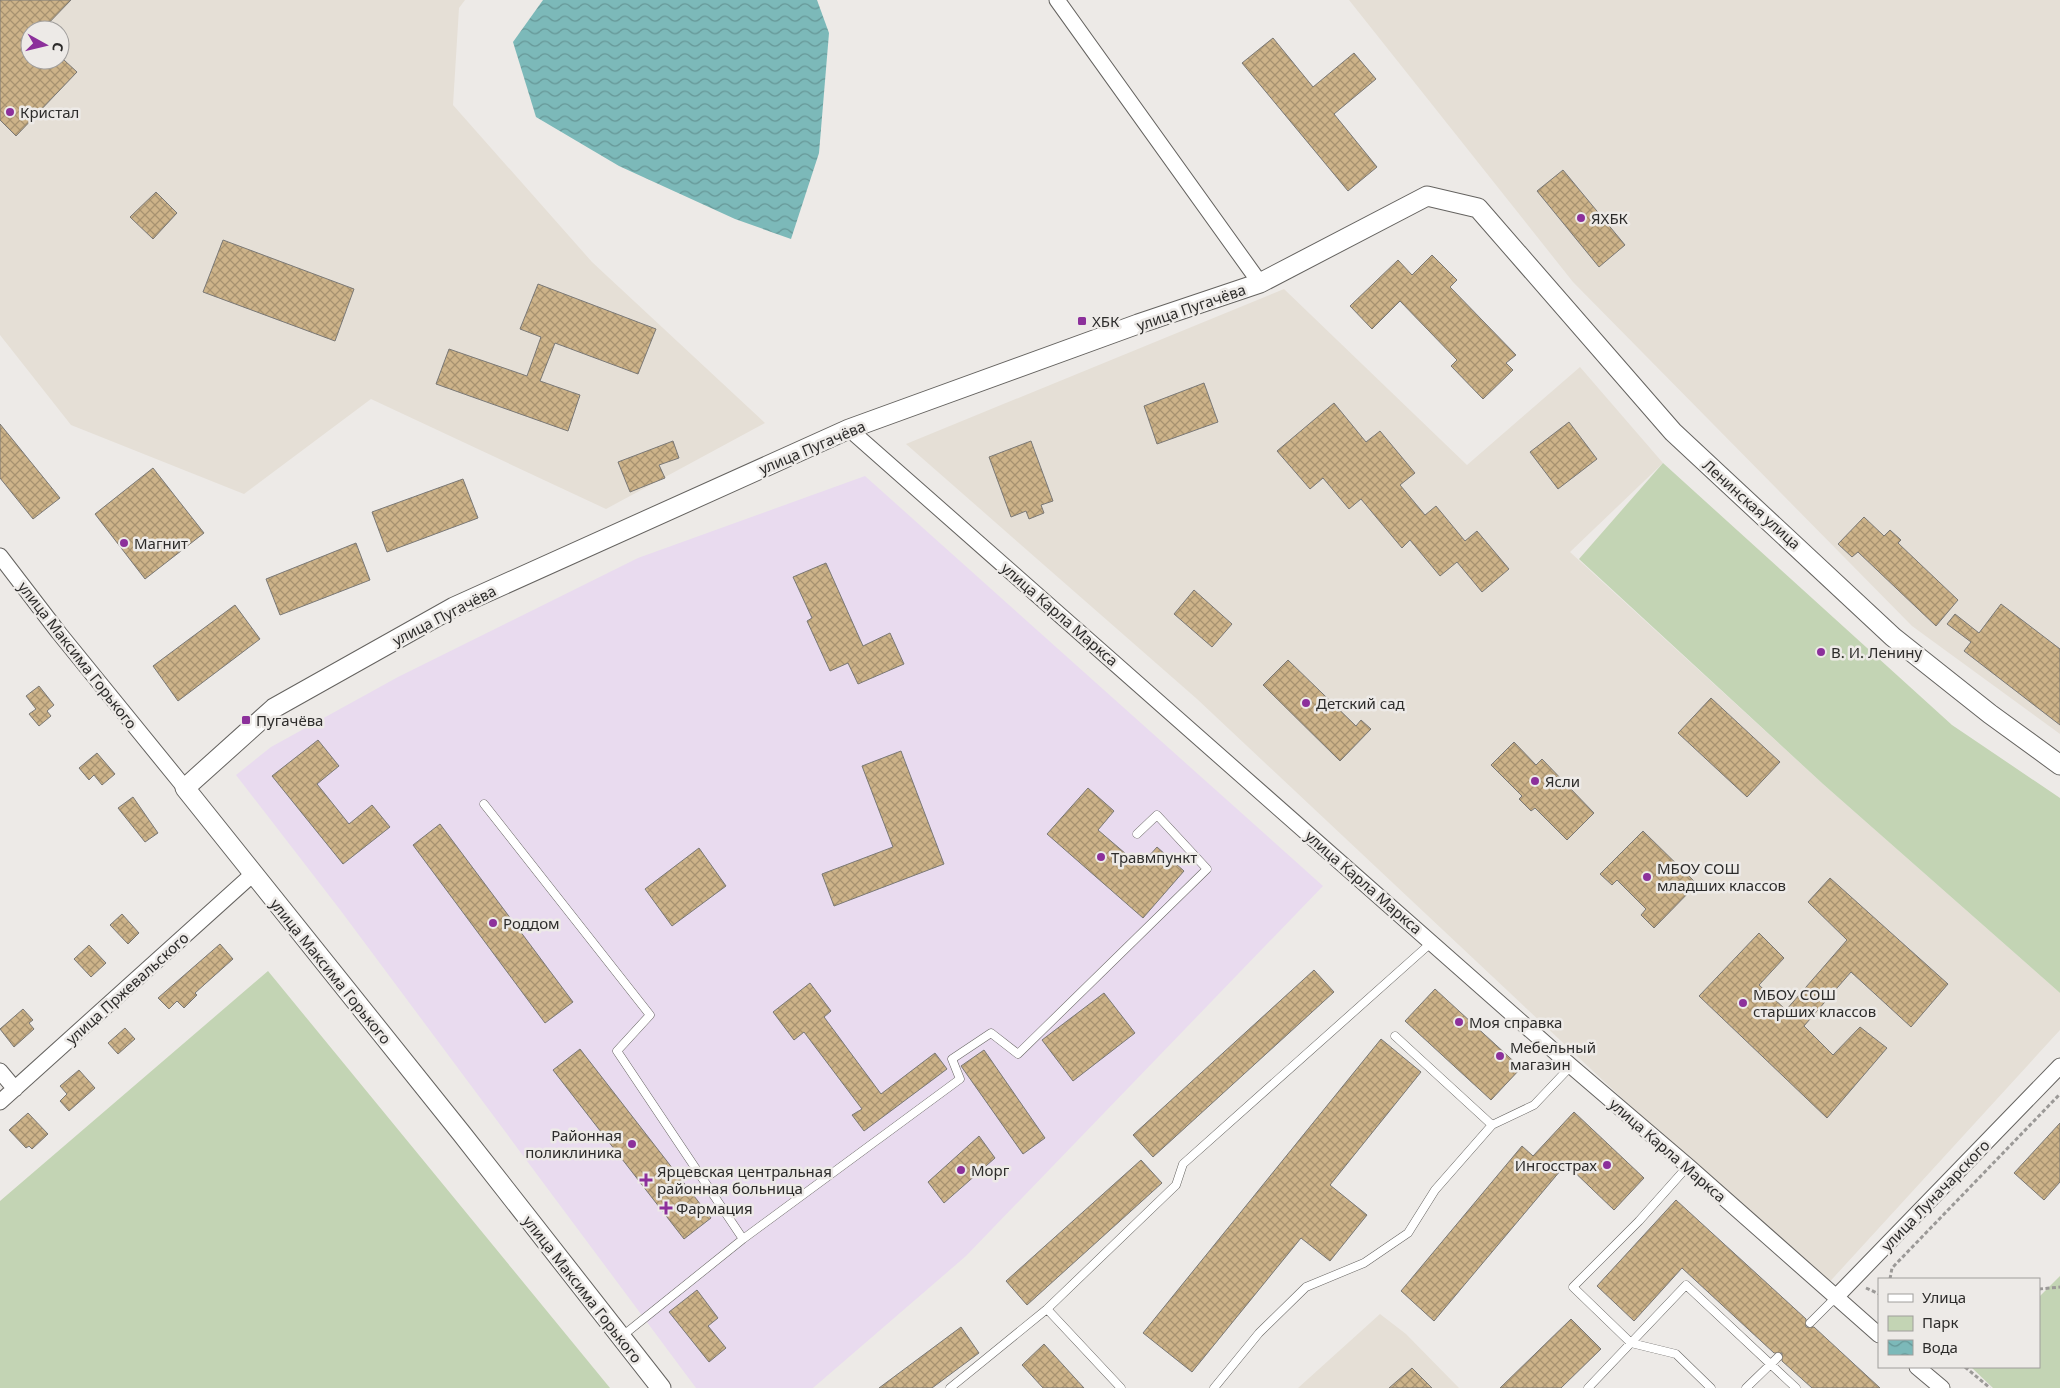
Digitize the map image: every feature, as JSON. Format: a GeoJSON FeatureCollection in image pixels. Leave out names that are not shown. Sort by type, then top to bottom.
{"type":"FeatureCollection","features":[{"type":"Feature","properties":{"kind":"street"},"geometry":{"type":"LineString","coordinates":[[1057,0],[1260,283]]}},
{"type":"Feature","properties":{"kind":"street","name":"улица Пугачёва"},"geometry":{"type":"LineString","coordinates":[[185,788],[274,708],[454,607],[849,429],[1138,324],[1260,283],[1427,196],[1478,208]]}},
{"type":"Feature","properties":{"kind":"street","name":"Ленинская улица"},"geometry":{"type":"LineString","coordinates":[[1478,208],[1673,432],[1893,637],[1990,714],[2060,765]]}},
{"type":"Feature","properties":{"kind":"street","name":"улица Карла Маркса"},"geometry":{"type":"LineString","coordinates":[[849,429],[1878,1334]]}},
{"type":"Feature","properties":{"kind":"street","name":"улица Максима Горького"},"geometry":{"type":"LineString","coordinates":[[0,556],[254,873],[661,1388]]}},
{"type":"Feature","properties":{"kind":"street","name":"улица Пржевальского"},"geometry":{"type":"LineString","coordinates":[[0,1102],[254,873]]}},
{"type":"Feature","properties":{"kind":"street","name":"улица Луначарского"},"geometry":{"type":"LineString","coordinates":[[1835,1298],[2060,1066]]}},
{"type":"Feature","properties":{"kind":"street"},"geometry":{"type":"LineString","coordinates":[[0,1071],[15,1089]]}},
{"type":"Feature","properties":{"kind":"street"},"geometry":{"type":"LineString","coordinates":[[1918,1368],[1942,1388]]}},
{"type":"Feature","properties":{"kind":"lane"},"geometry":{"type":"LineString","coordinates":[[484,804],[650,1015],[617,1051],[743,1239]]}},
{"type":"Feature","properties":{"kind":"lane"},"geometry":{"type":"LineString","coordinates":[[621,1337],[743,1239],[960,1079],[952,1059],[991,1033],[1018,1054],[1207,869],[1157,815],[1137,834]]}},
{"type":"Feature","properties":{"kind":"lane"},"geometry":{"type":"LineString","coordinates":[[950,1388],[1047,1309],[1176,1185],[1183,1164],[1432,942]]}},
{"type":"Feature","properties":{"kind":"lane"},"geometry":{"type":"LineString","coordinates":[[1396,1036],[1492,1125]]}},
{"type":"Feature","properties":{"kind":"lane"},"geometry":{"type":"LineString","coordinates":[[1214,1388],[1259,1333],[1306,1287],[1364,1262],[1408,1233],[1435,1190],[1492,1125],[1534,1105],[1571,1066]]}},
{"type":"Feature","properties":{"kind":"lane"},"geometry":{"type":"LineString","coordinates":[[1688,1166],[1639,1221],[1573,1287],[1631,1343],[1676,1354],[1711,1388]]}},
{"type":"Feature","properties":{"kind":"lane"},"geometry":{"type":"LineString","coordinates":[[1588,1388],[1686,1285],[1796,1388]]}},
{"type":"Feature","properties":{"kind":"lane","name":"улица Луначарского"},"geometry":{"type":"LineString","coordinates":[[1810,1323],[1835,1298]]}},
{"type":"Feature","properties":{"kind":"lane"},"geometry":{"type":"LineString","coordinates":[[1047,1309],[1121,1388]]}},
{"type":"Feature","properties":{"kind":"lane"},"geometry":{"type":"LineString","coordinates":[[1746,1388],[1778,1357]]}},
{"type":"Feature","properties":{"kind":"path"},"geometry":{"type":"LineString","coordinates":[[1890,1278],[1892,1268],[2060,1094]]}},
{"type":"Feature","properties":{"kind":"path"},"geometry":{"type":"LineString","coordinates":[[2040,1288],[2060,1287]]}},
{"type":"Feature","properties":{"kind":"path"},"geometry":{"type":"LineString","coordinates":[[1966,1368],[1990,1388]]}},
{"type":"Feature","properties":{"kind":"shaded area"},"geometry":{"type":"Polygon","coordinates":[[[0,0],[465,0],[459,8],[453,105],[592,262],[765,423],[606,509],[371,399],[244,494],[71,425],[0,335],[0,0]]]}},
{"type":"Feature","properties":{"kind":"shaded area"},"geometry":{"type":"Polygon","coordinates":[[[1349,0],[2060,0],[2060,734],[1912,626],[1573,282],[1349,0]]]}},
{"type":"Feature","properties":{"kind":"shaded area"},"geometry":{"type":"Polygon","coordinates":[[[1284,289],[1467,465],[1580,367],[1663,463],[1570,552],[1823,784],[2060,993],[2060,1030],[1824,1288],[1197,699],[906,444],[1284,289]]]}},
{"type":"Feature","properties":{"kind":"shaded area"},"geometry":{"type":"Polygon","coordinates":[[[865,476],[1323,886],[966,1256],[813,1388],[696,1388],[341,911],[236,775],[271,747],[398,677],[638,558],[865,476]]]}},
{"type":"Feature","properties":{"kind":"shaded area"},"geometry":{"type":"Polygon","coordinates":[[[1380,1314],[1406,1334],[1459,1388],[1298,1388],[1380,1314]]]}},
{"type":"Feature","properties":{"kind":"green space"},"geometry":{"type":"Polygon","coordinates":[[[1663,463],[1952,725],[2060,798],[2060,993],[1823,784],[1579,559],[1663,463]]]}},
{"type":"Feature","properties":{"kind":"green space"},"geometry":{"type":"Polygon","coordinates":[[[268,971],[610,1388],[0,1388],[0,1201],[268,971]]]}},
{"type":"Feature","properties":{"kind":"green space"},"geometry":{"type":"Polygon","coordinates":[[[2060,1276],[2060,1388],[1993,1388],[1972,1368],[2040,1368],[2040,1296],[2060,1276]]]}},
{"type":"Feature","properties":{"kind":"water"},"geometry":{"type":"Polygon","coordinates":[[[543,0],[817,0],[829,33],[819,153],[791,239],[735,219],[619,166],[536,117],[513,42],[543,0]]]}},
{"type":"Feature","properties":{"kind":"building"},"geometry":{"type":"Polygon","coordinates":[[[0,0],[71,0],[52,20],[20,20],[20,70],[70,70],[70,66],[77,72],[16,136],[0,120],[0,0]]]}},
{"type":"Feature","properties":{"kind":"building"},"geometry":{"type":"Polygon","coordinates":[[[1273,38],[1313,87],[1354,53],[1376,79],[1334,114],[1377,167],[1348,191],[1242,63],[1273,38]]]}},
{"type":"Feature","properties":{"kind":"building","name":"ЯХБК"},"geometry":{"type":"Polygon","coordinates":[[[1563,170],[1625,245],[1599,267],[1537,191],[1563,170]]]}},
{"type":"Feature","properties":{"kind":"building"},"geometry":{"type":"Polygon","coordinates":[[[156,192],[177,213],[153,239],[130,217],[156,192]]]}},
{"type":"Feature","properties":{"kind":"building"},"geometry":{"type":"Polygon","coordinates":[[[223,240],[354,289],[335,341],[203,292],[223,240]]]}},
{"type":"Feature","properties":{"kind":"building"},"geometry":{"type":"Polygon","coordinates":[[[1432,255],[1457,280],[1450,287],[1516,355],[1506,363],[1513,370],[1483,399],[1451,366],[1457,360],[1400,301],[1372,329],[1350,306],[1398,260],[1412,275],[1432,255]]]}},
{"type":"Feature","properties":{"kind":"building"},"geometry":{"type":"Polygon","coordinates":[[[538,284],[656,329],[638,374],[555,343],[540,381],[580,395],[568,431],[436,384],[449,349],[527,376],[541,337],[520,329],[538,284]]]}},
{"type":"Feature","properties":{"kind":"building"},"geometry":{"type":"Polygon","coordinates":[[[1204,383],[1218,422],[1157,444],[1144,406],[1204,383]]]}},
{"type":"Feature","properties":{"kind":"building"},"geometry":{"type":"Polygon","coordinates":[[[1334,403],[1366,442],[1380,431],[1415,473],[1400,485],[1425,515],[1436,506],[1465,541],[1477,531],[1509,569],[1482,592],[1457,562],[1440,576],[1410,540],[1402,548],[1361,499],[1349,509],[1323,478],[1310,489],[1277,451],[1334,403]]]}},
{"type":"Feature","properties":{"kind":"building"},"geometry":{"type":"Polygon","coordinates":[[[1569,422],[1597,459],[1558,489],[1530,452],[1569,422]]]}},
{"type":"Feature","properties":{"kind":"building"},"geometry":{"type":"Polygon","coordinates":[[[0,424],[60,498],[33,519],[0,478],[0,424]]]}},
{"type":"Feature","properties":{"kind":"building"},"geometry":{"type":"Polygon","coordinates":[[[673,441],[679,458],[659,465],[665,478],[630,492],[618,462],[673,441]]]}},
{"type":"Feature","properties":{"kind":"building"},"geometry":{"type":"Polygon","coordinates":[[[1031,441],[1053,501],[1041,505],[1044,513],[1029,519],[1026,511],[1011,517],[989,457],[1031,441]]]}},
{"type":"Feature","properties":{"kind":"building"},"geometry":{"type":"Polygon","coordinates":[[[153,468],[204,533],[145,579],[95,514],[153,468]]]}},
{"type":"Feature","properties":{"kind":"building"},"geometry":{"type":"Polygon","coordinates":[[[463,479],[478,518],[387,552],[372,512],[463,479]]]}},
{"type":"Feature","properties":{"kind":"building"},"geometry":{"type":"Polygon","coordinates":[[[1864,517],[1884,536],[1890,530],[1901,540],[1898,543],[1958,600],[1936,626],[1858,552],[1852,557],[1838,544],[1864,517]]]}},
{"type":"Feature","properties":{"kind":"building"},"geometry":{"type":"Polygon","coordinates":[[[356,543],[370,580],[280,615],[266,579],[356,543]]]}},
{"type":"Feature","properties":{"kind":"building"},"geometry":{"type":"Polygon","coordinates":[[[826,563],[863,646],[890,633],[904,664],[858,684],[848,663],[830,671],[807,621],[812,618],[793,577],[826,563]]]}},
{"type":"Feature","properties":{"kind":"building"},"geometry":{"type":"Polygon","coordinates":[[[1194,590],[1232,624],[1212,647],[1174,614],[1194,590]]]}},
{"type":"Feature","properties":{"kind":"building"},"geometry":{"type":"Polygon","coordinates":[[[2001,604],[2060,649],[2060,725],[1964,651],[1971,642],[1947,624],[1955,614],[1979,633],[2001,604]]]}},
{"type":"Feature","properties":{"kind":"building"},"geometry":{"type":"Polygon","coordinates":[[[235,605],[260,639],[178,701],[153,666],[235,605]]]}},
{"type":"Feature","properties":{"kind":"building","name":"Детский сад"},"geometry":{"type":"Polygon","coordinates":[[[1288,660],[1356,726],[1361,720],[1371,729],[1340,761],[1263,685],[1288,660]]]}},
{"type":"Feature","properties":{"kind":"building"},"geometry":{"type":"Polygon","coordinates":[[[39,686],[54,705],[47,711],[51,716],[39,726],[29,714],[36,709],[26,696],[39,686]]]}},
{"type":"Feature","properties":{"kind":"building"},"geometry":{"type":"Polygon","coordinates":[[[1711,698],[1780,762],[1747,797],[1678,733],[1711,698]]]}},
{"type":"Feature","properties":{"kind":"building"},"geometry":{"type":"Polygon","coordinates":[[[318,740],[339,766],[317,784],[349,824],[372,805],[390,827],[343,864],[272,776],[318,740]]]}},
{"type":"Feature","properties":{"kind":"building","name":"Ясли"},"geometry":{"type":"Polygon","coordinates":[[[1514,742],[1536,765],[1542,759],[1594,813],[1567,840],[1535,808],[1531,811],[1519,799],[1522,796],[1491,765],[1514,742]]]}},
{"type":"Feature","properties":{"kind":"building"},"geometry":{"type":"Polygon","coordinates":[[[901,751],[944,864],[834,906],[822,874],[893,847],[862,766],[901,751]]]}},
{"type":"Feature","properties":{"kind":"building"},"geometry":{"type":"Polygon","coordinates":[[[97,753],[115,774],[102,785],[94,775],[89,780],[79,768],[97,753]]]}},
{"type":"Feature","properties":{"kind":"building","name":"Травмпункт"},"geometry":{"type":"Polygon","coordinates":[[[1088,788],[1114,811],[1098,830],[1140,866],[1157,847],[1184,871],[1143,918],[1047,834],[1088,788]]]}},
{"type":"Feature","properties":{"kind":"building"},"geometry":{"type":"Polygon","coordinates":[[[133,797],[158,833],[145,842],[118,808],[133,797]]]}},
{"type":"Feature","properties":{"kind":"building","name":"Роддом"},"geometry":{"type":"Polygon","coordinates":[[[440,824],[573,1002],[545,1023],[413,845],[440,824]]]}},
{"type":"Feature","properties":{"kind":"building","name":"МБОУ СОШ младших классов"},"geometry":{"type":"Polygon","coordinates":[[[1643,831],[1697,884],[1654,928],[1641,915],[1646,909],[1617,880],[1612,885],[1600,874],[1643,831]]]}},
{"type":"Feature","properties":{"kind":"building"},"geometry":{"type":"Polygon","coordinates":[[[699,848],[726,886],[672,926],[645,889],[699,848]]]}},
{"type":"Feature","properties":{"kind":"building","name":"МБОУ СОШ старших классов"},"geometry":{"type":"Polygon","coordinates":[[[1830,878],[1948,984],[1911,1027],[1851,972],[1804,1026],[1833,1055],[1860,1027],[1887,1048],[1827,1118],[1699,996],[1759,933],[1784,958],[1759,985],[1786,1010],[1847,940],[1808,902],[1830,878]]]}},
{"type":"Feature","properties":{"kind":"building"},"geometry":{"type":"Polygon","coordinates":[[[122,914],[139,933],[128,944],[110,925],[122,914]]]}},
{"type":"Feature","properties":{"kind":"building"},"geometry":{"type":"Polygon","coordinates":[[[220,944],[233,959],[195,993],[197,995],[184,1008],[177,1001],[169,1009],[158,998],[220,944]]]}},
{"type":"Feature","properties":{"kind":"building"},"geometry":{"type":"Polygon","coordinates":[[[89,945],[106,963],[91,977],[74,959],[89,945]]]}},
{"type":"Feature","properties":{"kind":"building"},"geometry":{"type":"Polygon","coordinates":[[[1314,970],[1334,992],[1153,1157],[1133,1135],[1314,970]]]}},
{"type":"Feature","properties":{"kind":"building"},"geometry":{"type":"Polygon","coordinates":[[[810,983],[831,1011],[824,1017],[881,1094],[935,1053],[947,1069],[864,1131],[852,1115],[862,1109],[804,1032],[794,1040],[773,1012],[810,983]]]}},
{"type":"Feature","properties":{"kind":"building"},"geometry":{"type":"Polygon","coordinates":[[[1435,989],[1521,1068],[1491,1100],[1405,1021],[1435,989]]]}},
{"type":"Feature","properties":{"kind":"building"},"geometry":{"type":"Polygon","coordinates":[[[1104,993],[1135,1033],[1073,1081],[1042,1040],[1104,993]]]}},
{"type":"Feature","properties":{"kind":"building"},"geometry":{"type":"Polygon","coordinates":[[[23,1009],[33,1020],[29,1023],[34,1029],[14,1047],[0,1029],[23,1009]]]}},
{"type":"Feature","properties":{"kind":"building"},"geometry":{"type":"Polygon","coordinates":[[[125,1028],[135,1039],[118,1054],[108,1043],[125,1028]]]}},
{"type":"Feature","properties":{"kind":"building"},"geometry":{"type":"Polygon","coordinates":[[[1381,1039],[1421,1072],[1330,1185],[1367,1215],[1330,1261],[1301,1238],[1192,1372],[1143,1333],[1381,1039]]]}},
{"type":"Feature","properties":{"kind":"building","name":"Районная поликлиника"},"geometry":{"type":"Polygon","coordinates":[[[580,1049],[711,1218],[684,1239],[553,1070],[580,1049]]]}},
{"type":"Feature","properties":{"kind":"building"},"geometry":{"type":"Polygon","coordinates":[[[984,1050],[1045,1138],[1023,1154],[961,1066],[984,1050]]]}},
{"type":"Feature","properties":{"kind":"building"},"geometry":{"type":"Polygon","coordinates":[[[79,1070],[95,1088],[69,1111],[60,1101],[67,1094],[60,1086],[79,1070]]]}},
{"type":"Feature","properties":{"kind":"building"},"geometry":{"type":"Polygon","coordinates":[[[1574,1112],[1644,1178],[1614,1210],[1566,1164],[1434,1321],[1401,1291],[1522,1146],[1533,1156],[1574,1112]]]}},
{"type":"Feature","properties":{"kind":"building"},"geometry":{"type":"Polygon","coordinates":[[[28,1113],[48,1134],[32,1149],[29,1146],[26,1148],[9,1130],[28,1113]]]}},
{"type":"Feature","properties":{"kind":"building"},"geometry":{"type":"Polygon","coordinates":[[[2060,1123],[2060,1182],[2044,1200],[2014,1173],[2060,1123]]]}},
{"type":"Feature","properties":{"kind":"building","name":"Морг"},"geometry":{"type":"Polygon","coordinates":[[[979,1136],[995,1158],[944,1203],[928,1182],[979,1136]]]}},
{"type":"Feature","properties":{"kind":"building"},"geometry":{"type":"Polygon","coordinates":[[[1141,1160],[1162,1183],[1027,1305],[1006,1281],[1141,1160]]]}},
{"type":"Feature","properties":{"kind":"building"},"geometry":{"type":"Polygon","coordinates":[[[1676,1200],[1806,1319],[1806,1327],[1814,1327],[1880,1388],[1812,1388],[1782,1361],[1782,1353],[1774,1353],[1682,1268],[1634,1321],[1597,1286],[1676,1200]]]}},
{"type":"Feature","properties":{"kind":"building"},"geometry":{"type":"Polygon","coordinates":[[[697,1290],[718,1318],[708,1326],[726,1348],[709,1362],[669,1312],[697,1290]]]}},
{"type":"Feature","properties":{"kind":"building"},"geometry":{"type":"Polygon","coordinates":[[[1571,1319],[1601,1349],[1561,1388],[1500,1388],[1571,1319]]]}},
{"type":"Feature","properties":{"kind":"building"},"geometry":{"type":"Polygon","coordinates":[[[961,1327],[979,1353],[932,1388],[879,1388],[961,1327]]]}},
{"type":"Feature","properties":{"kind":"building"},"geometry":{"type":"Polygon","coordinates":[[[1044,1344],[1084,1388],[1043,1388],[1022,1365],[1044,1344]]]}},
{"type":"Feature","properties":{"kind":"building"},"geometry":{"type":"Polygon","coordinates":[[[1412,1368],[1432,1388],[1389,1388],[1412,1368]]]}},
{"type":"Feature","properties":{"kind":"place","name":"Кристал"},"geometry":{"type":"Point","coordinates":[10,112]}},
{"type":"Feature","properties":{"kind":"place","name":"ЯХБК"},"geometry":{"type":"Point","coordinates":[1581,218]}},
{"type":"Feature","properties":{"kind":"place","name":"ХБК"},"geometry":{"type":"Point","coordinates":[1082,321]}},
{"type":"Feature","properties":{"kind":"place","name":"Магнит"},"geometry":{"type":"Point","coordinates":[124,543]}},
{"type":"Feature","properties":{"kind":"place","name":"В. И. Ленину"},"geometry":{"type":"Point","coordinates":[1821,652]}},
{"type":"Feature","properties":{"kind":"place","name":"Детский сад"},"geometry":{"type":"Point","coordinates":[1306,703]}},
{"type":"Feature","properties":{"kind":"place","name":"Пугачёва"},"geometry":{"type":"Point","coordinates":[246,720]}},
{"type":"Feature","properties":{"kind":"place","name":"Ясли"},"geometry":{"type":"Point","coordinates":[1535,781]}},
{"type":"Feature","properties":{"kind":"place","name":"Травмпункт"},"geometry":{"type":"Point","coordinates":[1101,857]}},
{"type":"Feature","properties":{"kind":"place","name":"МБОУ СОШ младших классов"},"geometry":{"type":"Point","coordinates":[1647,877]}},
{"type":"Feature","properties":{"kind":"place","name":"Роддом"},"geometry":{"type":"Point","coordinates":[493,923]}},
{"type":"Feature","properties":{"kind":"place","name":"МБОУ СОШ старших классов"},"geometry":{"type":"Point","coordinates":[1743,1003]}},
{"type":"Feature","properties":{"kind":"place","name":"Моя справка"},"geometry":{"type":"Point","coordinates":[1459,1022]}},
{"type":"Feature","properties":{"kind":"place","name":"Мебельный магазин"},"geometry":{"type":"Point","coordinates":[1500,1056]}},
{"type":"Feature","properties":{"kind":"place","name":"Районная поликлиника"},"geometry":{"type":"Point","coordinates":[632,1144]}},
{"type":"Feature","properties":{"kind":"place","name":"Ингосстрах"},"geometry":{"type":"Point","coordinates":[1607,1165]}},
{"type":"Feature","properties":{"kind":"place","name":"Морг"},"geometry":{"type":"Point","coordinates":[961,1170]}},
{"type":"Feature","properties":{"kind":"place","name":"Ярцевская центральная районная больница"},"geometry":{"type":"Point","coordinates":[646,1180]}},
{"type":"Feature","properties":{"kind":"place","name":"Фармация"},"geometry":{"type":"Point","coordinates":[666,1208]}}]}
